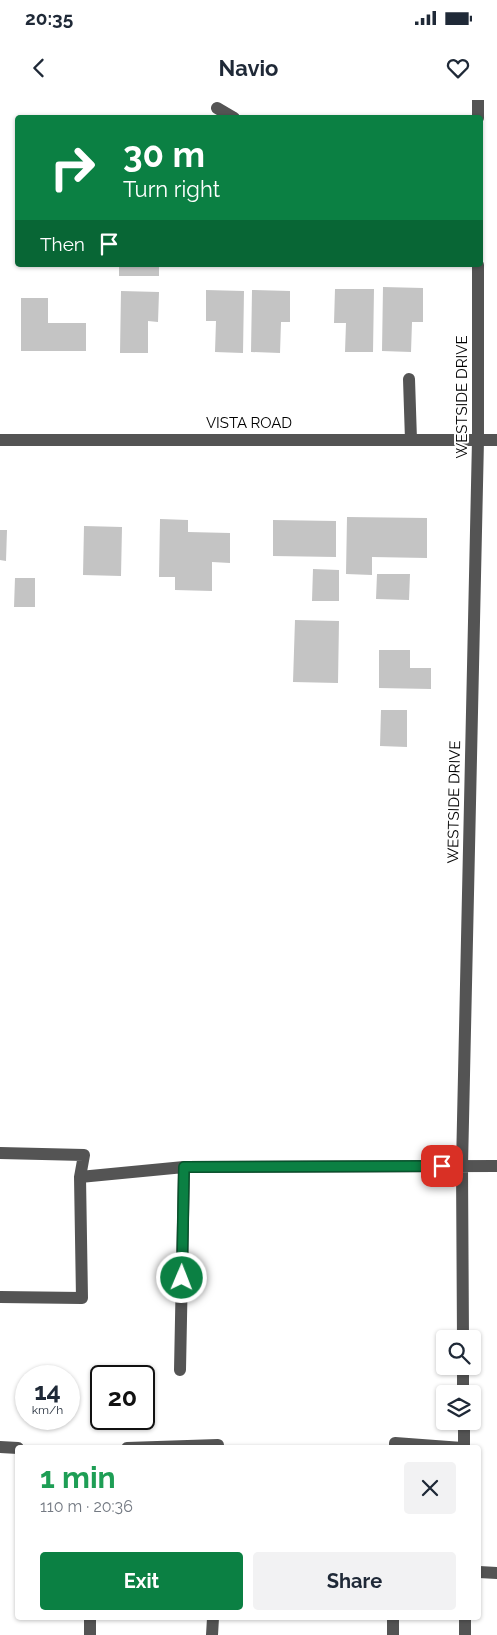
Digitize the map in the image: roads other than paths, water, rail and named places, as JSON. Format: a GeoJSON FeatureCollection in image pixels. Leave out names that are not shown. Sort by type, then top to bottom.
{"type":"FeatureCollection","features":[{"type":"Feature","properties":{"kind":"street"},"geometry":{"type":"LineString","coordinates":[[478,100],[478,115]]}},
{"type":"Feature","properties":{"kind":"street"},"geometry":{"type":"LineString","coordinates":[[217,108],[229,115]]}},
{"type":"Feature","properties":{"kind":"street","name":"WESTSIDE DRIVE"},"geometry":{"type":"LineString","coordinates":[[463,1330],[462,1166],[478,440],[478,267]]}},
{"type":"Feature","properties":{"kind":"street"},"geometry":{"type":"LineString","coordinates":[[409,379],[412,440]]}},
{"type":"Feature","properties":{"kind":"street","name":"VISTA ROAD"},"geometry":{"type":"LineString","coordinates":[[0,440],[497,440]]}},
{"type":"Feature","properties":{"kind":"street"},"geometry":{"type":"LineString","coordinates":[[0,1154],[84,1155],[80,1177],[82,1298],[0,1297]]}},
{"type":"Feature","properties":{"kind":"street"},"geometry":{"type":"LineString","coordinates":[[80,1177],[184,1167],[497,1166]]}},
{"type":"Feature","properties":{"kind":"street"},"geometry":{"type":"LineString","coordinates":[[180,1370],[184,1167]]}},
{"type":"Feature","properties":{"kind":"street"},"geometry":{"type":"LineString","coordinates":[[463,1445],[464,1430]]}},
{"type":"Feature","properties":{"kind":"street"},"geometry":{"type":"LineString","coordinates":[[395,1445],[395,1443],[422,1445]]}},
{"type":"Feature","properties":{"kind":"street"},"geometry":{"type":"LineString","coordinates":[[0,1447],[15,1448]]}},
{"type":"Feature","properties":{"kind":"street"},"geometry":{"type":"LineString","coordinates":[[481,1572],[497,1573]]}},
{"type":"Feature","properties":{"kind":"street"},"geometry":{"type":"LineString","coordinates":[[90,1620],[90,1635]]}},
{"type":"Feature","properties":{"kind":"street"},"geometry":{"type":"LineString","coordinates":[[212,1620],[212,1635]]}},
{"type":"Feature","properties":{"kind":"street"},"geometry":{"type":"LineString","coordinates":[[393,1620],[393,1635]]}},
{"type":"Feature","properties":{"kind":"street"},"geometry":{"type":"LineString","coordinates":[[465,1620],[465,1635]]}}]}
